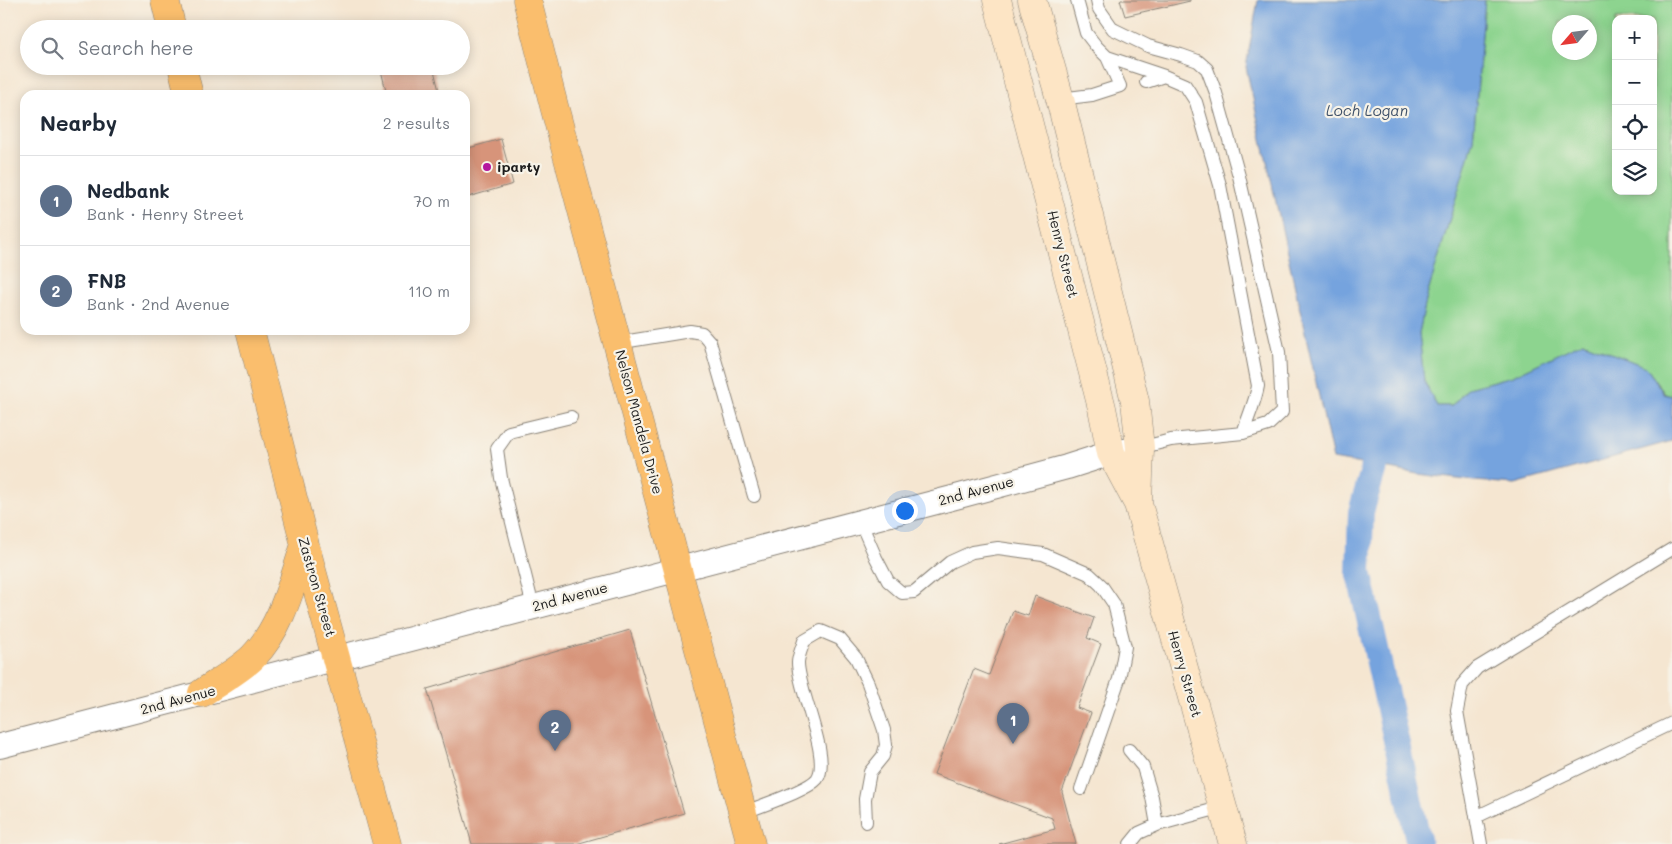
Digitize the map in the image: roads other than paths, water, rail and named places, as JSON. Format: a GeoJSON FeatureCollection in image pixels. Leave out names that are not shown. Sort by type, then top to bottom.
{"type":"FeatureCollection","features":[{"type":"Feature","properties":{"kind":"highway"},"geometry":{"type":"LineString","coordinates":[[165,0],[170,20]]}},
{"type":"Feature","properties":{"kind":"highway","name":"Nelson Mandela Drive"},"geometry":{"type":"LineString","coordinates":[[528,0],[554,106],[751,844]]}},
{"type":"Feature","properties":{"kind":"highway"},"geometry":{"type":"LineString","coordinates":[[184,75],[188,90]]}},
{"type":"Feature","properties":{"kind":"highway","name":"Zastron Street"},"geometry":{"type":"LineString","coordinates":[[251,335],[305,545],[387,844]]}},
{"type":"Feature","properties":{"kind":"highway"},"geometry":{"type":"LineString","coordinates":[[202,694],[253,657],[274,628],[282,611],[305,545]]}},
{"type":"Feature","properties":{"kind":"street","name":"Henry Street"},"geometry":{"type":"LineString","coordinates":[[997,0],[1100,398],[1111,453],[1138,504],[1232,844]]}},
{"type":"Feature","properties":{"kind":"street","name":"Henry Street"},"geometry":{"type":"LineString","coordinates":[[1032,0],[1060,98],[1135,401],[1140,448],[1138,504]]}},
{"type":"Feature","properties":{"kind":"street","name":"2nd Avenue"},"geometry":{"type":"LineString","coordinates":[[0,746],[1067,467],[1111,453],[1140,448]]}},
{"type":"Feature","properties":{"kind":"lane"},"geometry":{"type":"LineString","coordinates":[[1077,0],[1086,33],[1107,56],[1185,85],[1196,102],[1220,185],[1258,386],[1243,433]]}},
{"type":"Feature","properties":{"kind":"lane"},"geometry":{"type":"LineString","coordinates":[[1097,0],[1100,9],[1113,29],[1148,46],[1198,62],[1207,69],[1216,93],[1239,176],[1279,352],[1282,412],[1268,424],[1243,433],[1171,440],[1140,448]]}},
{"type":"Feature","properties":{"kind":"lane"},"geometry":{"type":"LineString","coordinates":[[1060,98],[1092,95],[1120,86],[1107,56]]}},
{"type":"Feature","properties":{"kind":"lane"},"geometry":{"type":"LineString","coordinates":[[1146,82],[1164,76]]}},
{"type":"Feature","properties":{"kind":"lane"},"geometry":{"type":"LineString","coordinates":[[618,342],[690,331],[702,333],[710,342],[754,496]]}},
{"type":"Feature","properties":{"kind":"lane"},"geometry":{"type":"LineString","coordinates":[[533,607],[501,478],[497,449],[509,432],[570,417]]}},
{"type":"Feature","properties":{"kind":"lane"},"geometry":{"type":"LineString","coordinates":[[860,521],[888,582],[902,593],[914,592],[950,562],[972,552],[998,548],[1043,554],[1089,574],[1101,586],[1114,604],[1125,647],[1119,679],[1081,789]]}},
{"type":"Feature","properties":{"kind":"lane"},"geometry":{"type":"LineString","coordinates":[[1481,844],[1456,711],[1462,685],[1477,668],[1672,549]]}},
{"type":"Feature","properties":{"kind":"lane"},"geometry":{"type":"LineString","coordinates":[[743,813],[803,789],[817,779],[822,762],[797,662],[804,641],[820,632],[840,639],[856,658],[868,683],[884,730],[886,746],[883,756],[870,772],[865,799],[866,822]]}},
{"type":"Feature","properties":{"kind":"lane"},"geometry":{"type":"LineString","coordinates":[[1476,817],[1672,723]]}},
{"type":"Feature","properties":{"kind":"lane"},"geometry":{"type":"LineString","coordinates":[[1129,750],[1143,767],[1152,796],[1157,825]]}},
{"type":"Feature","properties":{"kind":"lane"},"geometry":{"type":"LineString","coordinates":[[1130,844],[1139,832],[1157,825],[1223,807]]}},
{"type":"Feature","properties":{"kind":"water","name":"Loch Logan"},"geometry":{"type":"Polygon","coordinates":[[[1258,0],[1485,0],[1473,140],[1427,296],[1419,333],[1424,381],[1437,406],[1452,406],[1468,388],[1513,376],[1583,342],[1646,367],[1664,394],[1672,396],[1672,441],[1515,484],[1418,474],[1333,459],[1246,67],[1258,0]]]}},
{"type":"Feature","properties":{"kind":"waterway"},"geometry":{"type":"LineString","coordinates":[[1374,467],[1361,512],[1359,572],[1419,844]]}},
{"type":"Feature","properties":{"kind":"place","name":"iparty"},"geometry":{"type":"Point","coordinates":[487,167]}},
{"type":"Feature","properties":{"kind":"place","name":"Nedbank"},"geometry":{"type":"Point","coordinates":[1013,744]}},
{"type":"Feature","properties":{"kind":"place","name":"FNB"},"geometry":{"type":"Point","coordinates":[555,751]}}]}
